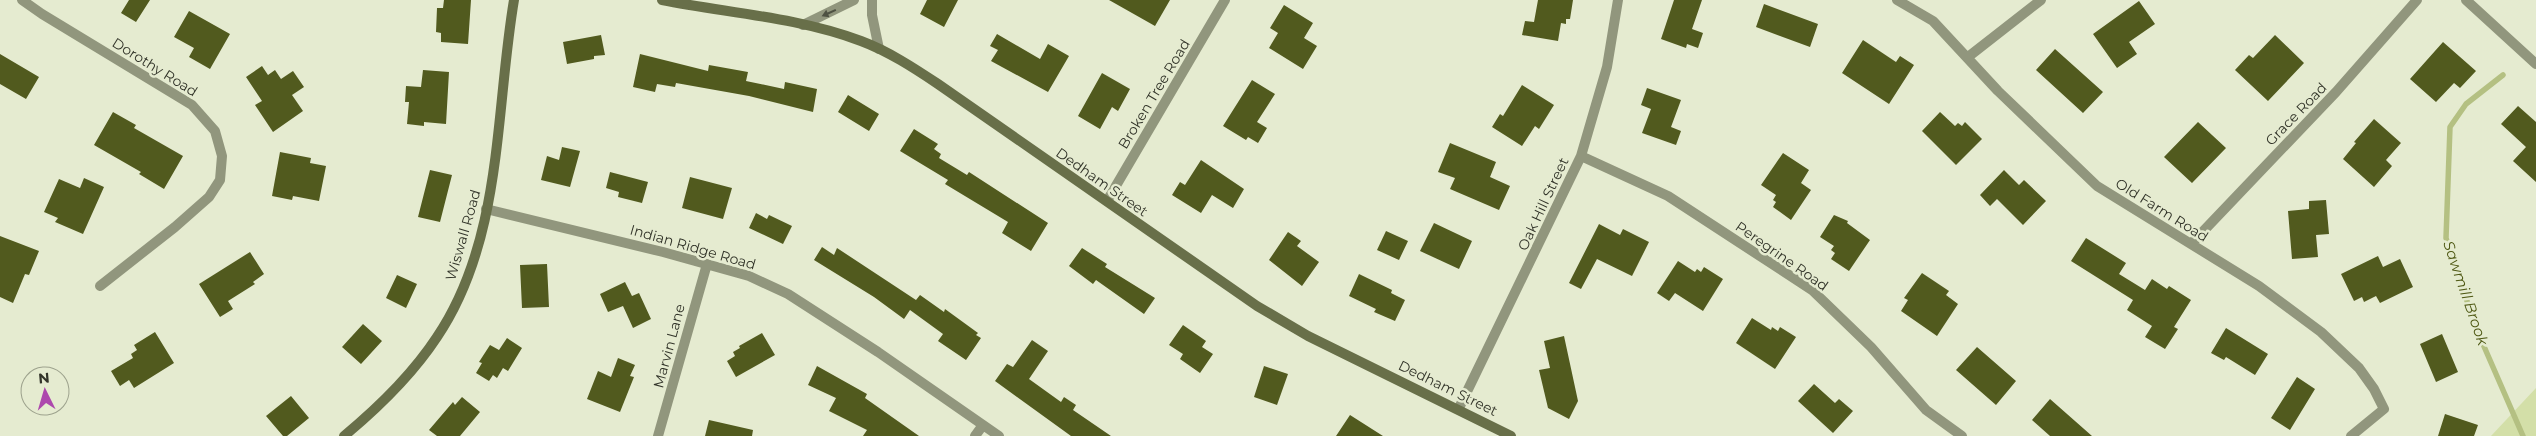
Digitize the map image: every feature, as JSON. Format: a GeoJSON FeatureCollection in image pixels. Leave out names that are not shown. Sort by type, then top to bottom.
{"type":"FeatureCollection","features":[{"type":"Feature","properties":{"kind":"street","name":"Dorothy Road"},"geometry":{"type":"LineString","coordinates":[[22,0],[42,14],[192,104],[215,131],[219,142],[221,169],[216,188],[175,227],[100,286]]}},
{"type":"Feature","properties":{"kind":"street","name":"Wiswall Road"},"geometry":{"type":"LineString","coordinates":[[344,436],[380,406],[437,338],[463,287],[486,209],[495,158],[514,0]]}},
{"type":"Feature","properties":{"kind":"street","name":"Dedham Street"},"geometry":{"type":"LineString","coordinates":[[662,0],[832,31],[879,49],[938,84],[1214,278],[1282,322],[1459,408],[1511,436]]}},
{"type":"Feature","properties":{"kind":"street"},"geometry":{"type":"LineString","coordinates":[[803,25],[854,0]]}},
{"type":"Feature","properties":{"kind":"street"},"geometry":{"type":"LineString","coordinates":[[872,0],[872,15],[879,49]]}},
{"type":"Feature","properties":{"kind":"street","name":"Broken Tree Road"},"geometry":{"type":"LineString","coordinates":[[1107,201],[1225,0]]}},
{"type":"Feature","properties":{"kind":"street","name":"Oak Hill Street"},"geometry":{"type":"LineString","coordinates":[[1459,408],[1580,156],[1607,68],[1618,0]]}},
{"type":"Feature","properties":{"kind":"street","name":"Old Farm Road"},"geometry":{"type":"LineString","coordinates":[[1897,0],[1933,21],[1998,91],[2097,186],[2279,300],[2321,332],[2359,368],[2374,389],[2384,409],[2351,436]]}},
{"type":"Feature","properties":{"kind":"street"},"geometry":{"type":"LineString","coordinates":[[1968,57],[2042,0]]}},
{"type":"Feature","properties":{"kind":"street","name":"Grace Road"},"geometry":{"type":"LineString","coordinates":[[2191,244],[2336,92],[2417,0]]}},
{"type":"Feature","properties":{"kind":"street"},"geometry":{"type":"LineString","coordinates":[[2466,0],[2536,64]]}},
{"type":"Feature","properties":{"kind":"street","name":"Peregrine Road"},"geometry":{"type":"LineString","coordinates":[[1580,156],[1668,196],[1812,290],[1871,347],[1926,410],[1962,436]]}},
{"type":"Feature","properties":{"kind":"street","name":"Indian Ridge Road"},"geometry":{"type":"LineString","coordinates":[[486,209],[749,276],[788,294],[878,352],[999,436]]}},
{"type":"Feature","properties":{"kind":"street","name":"Marvin Lane"},"geometry":{"type":"LineString","coordinates":[[658,436],[707,264]]}},
{"type":"Feature","properties":{"kind":"street"},"geometry":{"type":"LineString","coordinates":[[975,436],[982,425]]}},
{"type":"Feature","properties":{"kind":"green space"},"geometry":{"type":"Polygon","coordinates":[[[2536,388],[2536,436],[2491,436],[2536,388]]]}},
{"type":"Feature","properties":{"kind":"building"},"geometry":{"type":"Polygon","coordinates":[[[129,0],[150,0],[136,22],[121,13],[129,0]]]}},
{"type":"Feature","properties":{"kind":"building"},"geometry":{"type":"Polygon","coordinates":[[[444,0],[471,0],[468,44],[441,42],[441,33],[436,32],[437,8],[443,8],[444,0]]]}},
{"type":"Feature","properties":{"kind":"building"},"geometry":{"type":"Polygon","coordinates":[[[927,0],[958,0],[944,27],[920,14],[927,0]]]}},
{"type":"Feature","properties":{"kind":"building"},"geometry":{"type":"Polygon","coordinates":[[[1109,0],[1170,0],[1155,26],[1109,0]]]}},
{"type":"Feature","properties":{"kind":"building"},"geometry":{"type":"Polygon","coordinates":[[[1538,0],[1573,0],[1570,19],[1566,19],[1566,24],[1561,23],[1558,41],[1522,35],[1525,21],[1534,22],[1538,0]]]}},
{"type":"Feature","properties":{"kind":"building"},"geometry":{"type":"Polygon","coordinates":[[[1674,0],[1702,0],[1692,29],[1703,33],[1698,48],[1687,44],[1686,48],[1661,39],[1674,0]]]}},
{"type":"Feature","properties":{"kind":"building"},"geometry":{"type":"Polygon","coordinates":[[[2139,1],[2155,24],[2129,42],[2137,54],[2117,68],[2093,34],[2139,1]]]}},
{"type":"Feature","properties":{"kind":"building"},"geometry":{"type":"Polygon","coordinates":[[[1764,4],[1818,24],[1810,47],[1756,27],[1764,4]]]}},
{"type":"Feature","properties":{"kind":"building"},"geometry":{"type":"Polygon","coordinates":[[[1284,5],[1313,23],[1304,38],[1317,46],[1303,69],[1269,48],[1278,33],[1270,28],[1284,5]]]}},
{"type":"Feature","properties":{"kind":"building"},"geometry":{"type":"Polygon","coordinates":[[[189,11],[230,34],[210,69],[189,57],[194,48],[174,37],[189,11]]]}},
{"type":"Feature","properties":{"kind":"building"},"geometry":{"type":"Polygon","coordinates":[[[997,34],[1040,59],[1048,44],[1069,56],[1048,92],[991,61],[998,50],[990,46],[997,34]]]}},
{"type":"Feature","properties":{"kind":"building"},"geometry":{"type":"Polygon","coordinates":[[[601,35],[605,55],[594,56],[594,59],[567,64],[563,42],[601,35]]]}},
{"type":"Feature","properties":{"kind":"building"},"geometry":{"type":"Polygon","coordinates":[[[2275,35],[2304,63],[2268,101],[2235,70],[2249,55],[2253,58],[2275,35]]]}},
{"type":"Feature","properties":{"kind":"building"},"geometry":{"type":"Polygon","coordinates":[[[1863,40],[1896,62],[1900,56],[1914,65],[1889,104],[1842,73],[1863,40]]]}},
{"type":"Feature","properties":{"kind":"building"},"geometry":{"type":"Polygon","coordinates":[[[2443,42],[2476,71],[2460,88],[2454,83],[2436,102],[2410,79],[2443,42]]]}},
{"type":"Feature","properties":{"kind":"building"},"geometry":{"type":"Polygon","coordinates":[[[2055,49],[2103,92],[2083,113],[2036,70],[2055,49]]]}},
{"type":"Feature","properties":{"kind":"building"},"geometry":{"type":"Polygon","coordinates":[[[0,54],[39,77],[26,99],[0,84],[0,54]]]}},
{"type":"Feature","properties":{"kind":"building"},"geometry":{"type":"Polygon","coordinates":[[[640,54],[708,71],[709,65],[748,72],[746,81],[784,89],[785,82],[817,89],[813,112],[749,96],[676,83],[675,87],[657,84],[655,92],[633,87],[640,54]]]}},
{"type":"Feature","properties":{"kind":"building"},"geometry":{"type":"Polygon","coordinates":[[[262,66],[268,75],[275,70],[281,79],[293,71],[304,87],[292,95],[303,111],[273,132],[255,105],[262,101],[246,77],[262,66]]]}},
{"type":"Feature","properties":{"kind":"building"},"geometry":{"type":"Polygon","coordinates":[[[423,70],[449,72],[446,124],[424,122],[424,126],[407,124],[409,102],[405,102],[406,86],[421,87],[423,70]]]}},
{"type":"Feature","properties":{"kind":"building"},"geometry":{"type":"Polygon","coordinates":[[[1102,73],[1130,89],[1118,111],[1112,107],[1100,129],[1078,116],[1102,73]]]}},
{"type":"Feature","properties":{"kind":"building"},"geometry":{"type":"Polygon","coordinates":[[[1252,80],[1275,94],[1257,122],[1267,128],[1258,143],[1248,137],[1246,140],[1223,126],[1252,80]]]}},
{"type":"Feature","properties":{"kind":"building"},"geometry":{"type":"Polygon","coordinates":[[[1522,85],[1554,105],[1539,129],[1535,126],[1522,146],[1492,127],[1500,114],[1503,116],[1522,85]]]}},
{"type":"Feature","properties":{"kind":"building"},"geometry":{"type":"Polygon","coordinates":[[[1647,88],[1681,100],[1671,127],[1681,131],[1676,145],[1642,133],[1651,109],[1641,105],[1647,88]]]}},
{"type":"Feature","properties":{"kind":"building"},"geometry":{"type":"Polygon","coordinates":[[[848,95],[879,114],[869,131],[838,112],[848,95]]]}},
{"type":"Feature","properties":{"kind":"building"},"geometry":{"type":"Polygon","coordinates":[[[2518,106],[2536,122],[2536,182],[2513,161],[2526,147],[2501,124],[2518,106]]]}},
{"type":"Feature","properties":{"kind":"building"},"geometry":{"type":"Polygon","coordinates":[[[113,112],[136,125],[134,128],[183,156],[164,189],[139,174],[141,172],[94,145],[113,112]]]}},
{"type":"Feature","properties":{"kind":"building"},"geometry":{"type":"Polygon","coordinates":[[[1940,112],[1955,126],[1958,123],[1962,126],[1965,122],[1982,139],[1956,165],[1922,131],[1940,112]]]}},
{"type":"Feature","properties":{"kind":"building"},"geometry":{"type":"Polygon","coordinates":[[[2374,119],[2401,143],[2386,160],[2392,166],[2374,187],[2343,159],[2356,143],[2354,142],[2374,119]]]}},
{"type":"Feature","properties":{"kind":"building"},"geometry":{"type":"Polygon","coordinates":[[[2198,122],[2226,148],[2192,183],[2164,157],[2198,122]]]}},
{"type":"Feature","properties":{"kind":"building"},"geometry":{"type":"Polygon","coordinates":[[[914,129],[938,144],[934,149],[941,154],[939,158],[967,175],[969,172],[1048,223],[1031,251],[1002,233],[1008,222],[945,184],[948,180],[900,151],[914,129]]]}},
{"type":"Feature","properties":{"kind":"building"},"geometry":{"type":"Polygon","coordinates":[[[1450,143],[1496,162],[1490,177],[1510,186],[1499,210],[1450,189],[1455,178],[1438,172],[1450,143]]]}},
{"type":"Feature","properties":{"kind":"building"},"geometry":{"type":"Polygon","coordinates":[[[562,147],[580,151],[570,187],[541,180],[547,156],[559,160],[562,147]]]}},
{"type":"Feature","properties":{"kind":"building"},"geometry":{"type":"Polygon","coordinates":[[[280,152],[311,158],[310,163],[326,166],[319,201],[293,196],[292,200],[272,196],[280,152]]]}},
{"type":"Feature","properties":{"kind":"building"},"geometry":{"type":"Polygon","coordinates":[[[1783,153],[1809,170],[1801,183],[1811,190],[1791,220],[1773,207],[1776,202],[1773,200],[1776,195],[1761,185],[1783,153]]]}},
{"type":"Feature","properties":{"kind":"building"},"geometry":{"type":"Polygon","coordinates":[[[1201,160],[1244,189],[1233,208],[1212,195],[1201,213],[1172,195],[1180,182],[1185,185],[1201,160]]]}},
{"type":"Feature","properties":{"kind":"building"},"geometry":{"type":"Polygon","coordinates":[[[430,170],[452,175],[440,222],[418,217],[430,170]]]}},
{"type":"Feature","properties":{"kind":"building"},"geometry":{"type":"Polygon","coordinates":[[[2004,170],[2019,185],[2024,180],[2046,201],[2023,225],[1997,199],[1990,206],[1980,195],[2004,170]]]}},
{"type":"Feature","properties":{"kind":"building"},"geometry":{"type":"Polygon","coordinates":[[[610,172],[648,182],[642,203],[618,197],[619,192],[606,188],[610,172]]]}},
{"type":"Feature","properties":{"kind":"building"},"geometry":{"type":"Polygon","coordinates":[[[690,177],[732,188],[723,219],[682,208],[690,177]]]}},
{"type":"Feature","properties":{"kind":"building"},"geometry":{"type":"Polygon","coordinates":[[[84,178],[104,187],[83,234],[55,222],[58,218],[44,212],[59,179],[80,188],[84,178]]]}},
{"type":"Feature","properties":{"kind":"building"},"geometry":{"type":"Polygon","coordinates":[[[2326,200],[2329,234],[2316,235],[2318,257],[2292,259],[2288,211],[2309,209],[2309,201],[2326,200]]]}},
{"type":"Feature","properties":{"kind":"building"},"geometry":{"type":"Polygon","coordinates":[[[756,213],[767,219],[769,215],[792,226],[783,244],[749,228],[756,213]]]}},
{"type":"Feature","properties":{"kind":"building"},"geometry":{"type":"Polygon","coordinates":[[[1834,215],[1848,221],[1847,223],[1870,240],[1849,271],[1831,259],[1835,253],[1831,250],[1834,246],[1820,237],[1834,215]]]}},
{"type":"Feature","properties":{"kind":"building"},"geometry":{"type":"Polygon","coordinates":[[[1434,223],[1472,241],[1459,269],[1420,251],[1434,223]]]}},
{"type":"Feature","properties":{"kind":"building"},"geometry":{"type":"Polygon","coordinates":[[[1599,224],[1620,235],[1623,229],[1649,242],[1632,276],[1597,259],[1581,289],[1569,283],[1599,224]]]}},
{"type":"Feature","properties":{"kind":"building"},"geometry":{"type":"Polygon","coordinates":[[[1386,231],[1408,241],[1399,260],[1377,250],[1386,231]]]}},
{"type":"Feature","properties":{"kind":"building"},"geometry":{"type":"Polygon","coordinates":[[[1288,232],[1301,241],[1297,246],[1319,262],[1302,286],[1269,260],[1288,232]]]}},
{"type":"Feature","properties":{"kind":"building"},"geometry":{"type":"Polygon","coordinates":[[[0,236],[39,251],[29,275],[25,274],[13,303],[0,297],[0,236]]]}},
{"type":"Feature","properties":{"kind":"building"},"geometry":{"type":"Polygon","coordinates":[[[2086,238],[2126,263],[2119,274],[2145,290],[2152,279],[2167,289],[2169,286],[2191,300],[2174,327],[2178,329],[2165,349],[2145,337],[2152,326],[2127,310],[2133,300],[2071,261],[2086,238]]]}},
{"type":"Feature","properties":{"kind":"building"},"geometry":{"type":"Polygon","coordinates":[[[822,247],[834,255],[837,248],[916,300],[920,295],[944,312],[945,309],[978,333],[976,335],[981,338],[966,360],[938,341],[943,334],[910,310],[904,319],[874,297],[814,260],[822,247]]]}},
{"type":"Feature","properties":{"kind":"building"},"geometry":{"type":"Polygon","coordinates":[[[1082,248],[1107,264],[1105,267],[1155,298],[1144,314],[1096,280],[1093,284],[1069,266],[1082,248]]]}},
{"type":"Feature","properties":{"kind":"building"},"geometry":{"type":"Polygon","coordinates":[[[250,252],[264,274],[253,282],[255,284],[228,301],[233,309],[220,317],[199,284],[250,252]]]}},
{"type":"Feature","properties":{"kind":"building"},"geometry":{"type":"Polygon","coordinates":[[[2378,256],[2383,267],[2400,259],[2413,287],[2380,303],[2376,296],[2364,302],[2362,297],[2354,301],[2341,274],[2378,256]]]}},
{"type":"Feature","properties":{"kind":"building"},"geometry":{"type":"Polygon","coordinates":[[[1678,261],[1695,272],[1697,269],[1701,272],[1704,267],[1723,279],[1703,311],[1675,293],[1669,301],[1657,293],[1678,261]]]}},
{"type":"Feature","properties":{"kind":"building"},"geometry":{"type":"Polygon","coordinates":[[[547,264],[549,307],[522,308],[520,265],[547,264]]]}},
{"type":"Feature","properties":{"kind":"building"},"geometry":{"type":"Polygon","coordinates":[[[1922,273],[1949,291],[1946,295],[1958,304],[1937,336],[1901,311],[1908,300],[1904,298],[1922,273]]]}},
{"type":"Feature","properties":{"kind":"building"},"geometry":{"type":"Polygon","coordinates":[[[1359,274],[1392,290],[1391,293],[1405,300],[1395,321],[1374,312],[1376,309],[1349,296],[1359,274]]]}},
{"type":"Feature","properties":{"kind":"building"},"geometry":{"type":"Polygon","coordinates":[[[397,275],[417,284],[406,308],[386,298],[397,275]]]}},
{"type":"Feature","properties":{"kind":"building"},"geometry":{"type":"Polygon","coordinates":[[[625,282],[632,296],[639,293],[651,319],[633,328],[623,306],[608,312],[600,294],[625,282]]]}},
{"type":"Feature","properties":{"kind":"building"},"geometry":{"type":"Polygon","coordinates":[[[1752,318],[1771,330],[1772,327],[1778,331],[1780,327],[1796,337],[1775,369],[1736,343],[1752,318]]]}},
{"type":"Feature","properties":{"kind":"building"},"geometry":{"type":"Polygon","coordinates":[[[363,324],[382,341],[361,364],[342,347],[363,324]]]}},
{"type":"Feature","properties":{"kind":"building"},"geometry":{"type":"Polygon","coordinates":[[[1183,325],[1206,341],[1202,347],[1213,354],[1200,373],[1180,359],[1183,354],[1169,345],[1183,325]]]}},
{"type":"Feature","properties":{"kind":"building"},"geometry":{"type":"Polygon","coordinates":[[[2226,328],[2268,354],[2255,375],[2226,357],[2224,360],[2211,353],[2226,328]]]}},
{"type":"Feature","properties":{"kind":"building"},"geometry":{"type":"Polygon","coordinates":[[[155,332],[174,363],[134,388],[129,380],[120,386],[111,371],[133,358],[131,354],[137,350],[134,345],[155,332]]]}},
{"type":"Feature","properties":{"kind":"building"},"geometry":{"type":"Polygon","coordinates":[[[762,333],[775,355],[736,377],[727,361],[735,356],[733,352],[740,348],[739,346],[762,333]]]}},
{"type":"Feature","properties":{"kind":"building"},"geometry":{"type":"Polygon","coordinates":[[[2442,334],[2458,372],[2436,382],[2420,344],[2442,334]]]}},
{"type":"Feature","properties":{"kind":"building"},"geometry":{"type":"Polygon","coordinates":[[[1564,336],[1578,401],[1569,419],[1548,408],[1539,370],[1550,368],[1544,341],[1564,336]]]}},
{"type":"Feature","properties":{"kind":"building"},"geometry":{"type":"Polygon","coordinates":[[[507,338],[522,348],[508,371],[503,368],[497,378],[493,375],[489,381],[476,373],[482,363],[479,362],[490,345],[499,350],[507,338]]]}},
{"type":"Feature","properties":{"kind":"building"},"geometry":{"type":"Polygon","coordinates":[[[1032,340],[1048,351],[1029,379],[1061,402],[1064,397],[1076,405],[1073,410],[1111,436],[1071,436],[995,381],[1007,364],[1013,367],[1032,340]]]}},
{"type":"Feature","properties":{"kind":"building"},"geometry":{"type":"Polygon","coordinates":[[[1977,347],[2016,381],[1996,405],[1956,370],[1977,347]]]}},
{"type":"Feature","properties":{"kind":"building"},"geometry":{"type":"Polygon","coordinates":[[[618,358],[635,365],[630,376],[634,377],[620,412],[587,399],[598,371],[611,377],[618,358]]]}},
{"type":"Feature","properties":{"kind":"building"},"geometry":{"type":"Polygon","coordinates":[[[817,366],[867,394],[865,398],[919,436],[863,436],[867,430],[829,411],[836,398],[808,385],[817,366]]]}},
{"type":"Feature","properties":{"kind":"building"},"geometry":{"type":"Polygon","coordinates":[[[1264,366],[1288,374],[1277,405],[1254,397],[1264,366]]]}},
{"type":"Feature","properties":{"kind":"building"},"geometry":{"type":"Polygon","coordinates":[[[2297,377],[2315,389],[2290,430],[2271,418],[2297,377]]]}},
{"type":"Feature","properties":{"kind":"building"},"geometry":{"type":"Polygon","coordinates":[[[1814,384],[1835,403],[1839,399],[1853,411],[1833,433],[1798,401],[1814,384]]]}},
{"type":"Feature","properties":{"kind":"building"},"geometry":{"type":"Polygon","coordinates":[[[291,396],[309,418],[287,436],[283,436],[266,416],[291,396]]]}},
{"type":"Feature","properties":{"kind":"building"},"geometry":{"type":"Polygon","coordinates":[[[462,397],[480,412],[460,436],[437,436],[429,430],[453,402],[455,405],[462,397]]]}},
{"type":"Feature","properties":{"kind":"building"},"geometry":{"type":"Polygon","coordinates":[[[2050,399],[2092,436],[2050,436],[2032,420],[2050,399]]]}},
{"type":"Feature","properties":{"kind":"building"},"geometry":{"type":"Polygon","coordinates":[[[2445,414],[2478,425],[2474,436],[2438,436],[2445,414]]]}},
{"type":"Feature","properties":{"kind":"building"},"geometry":{"type":"Polygon","coordinates":[[[1350,415],[1383,436],[1336,436],[1350,415]]]}},
{"type":"Feature","properties":{"kind":"building"},"geometry":{"type":"Polygon","coordinates":[[[709,420],[753,430],[752,436],[705,436],[709,420]]]}},
{"type":"Feature","properties":{"kind":"waterway","name":"Sawmill Brook"},"geometry":{"type":"LineString","coordinates":[[2503,75],[2466,104],[2450,127],[2446,238],[2476,328],[2523,436]]}}]}
